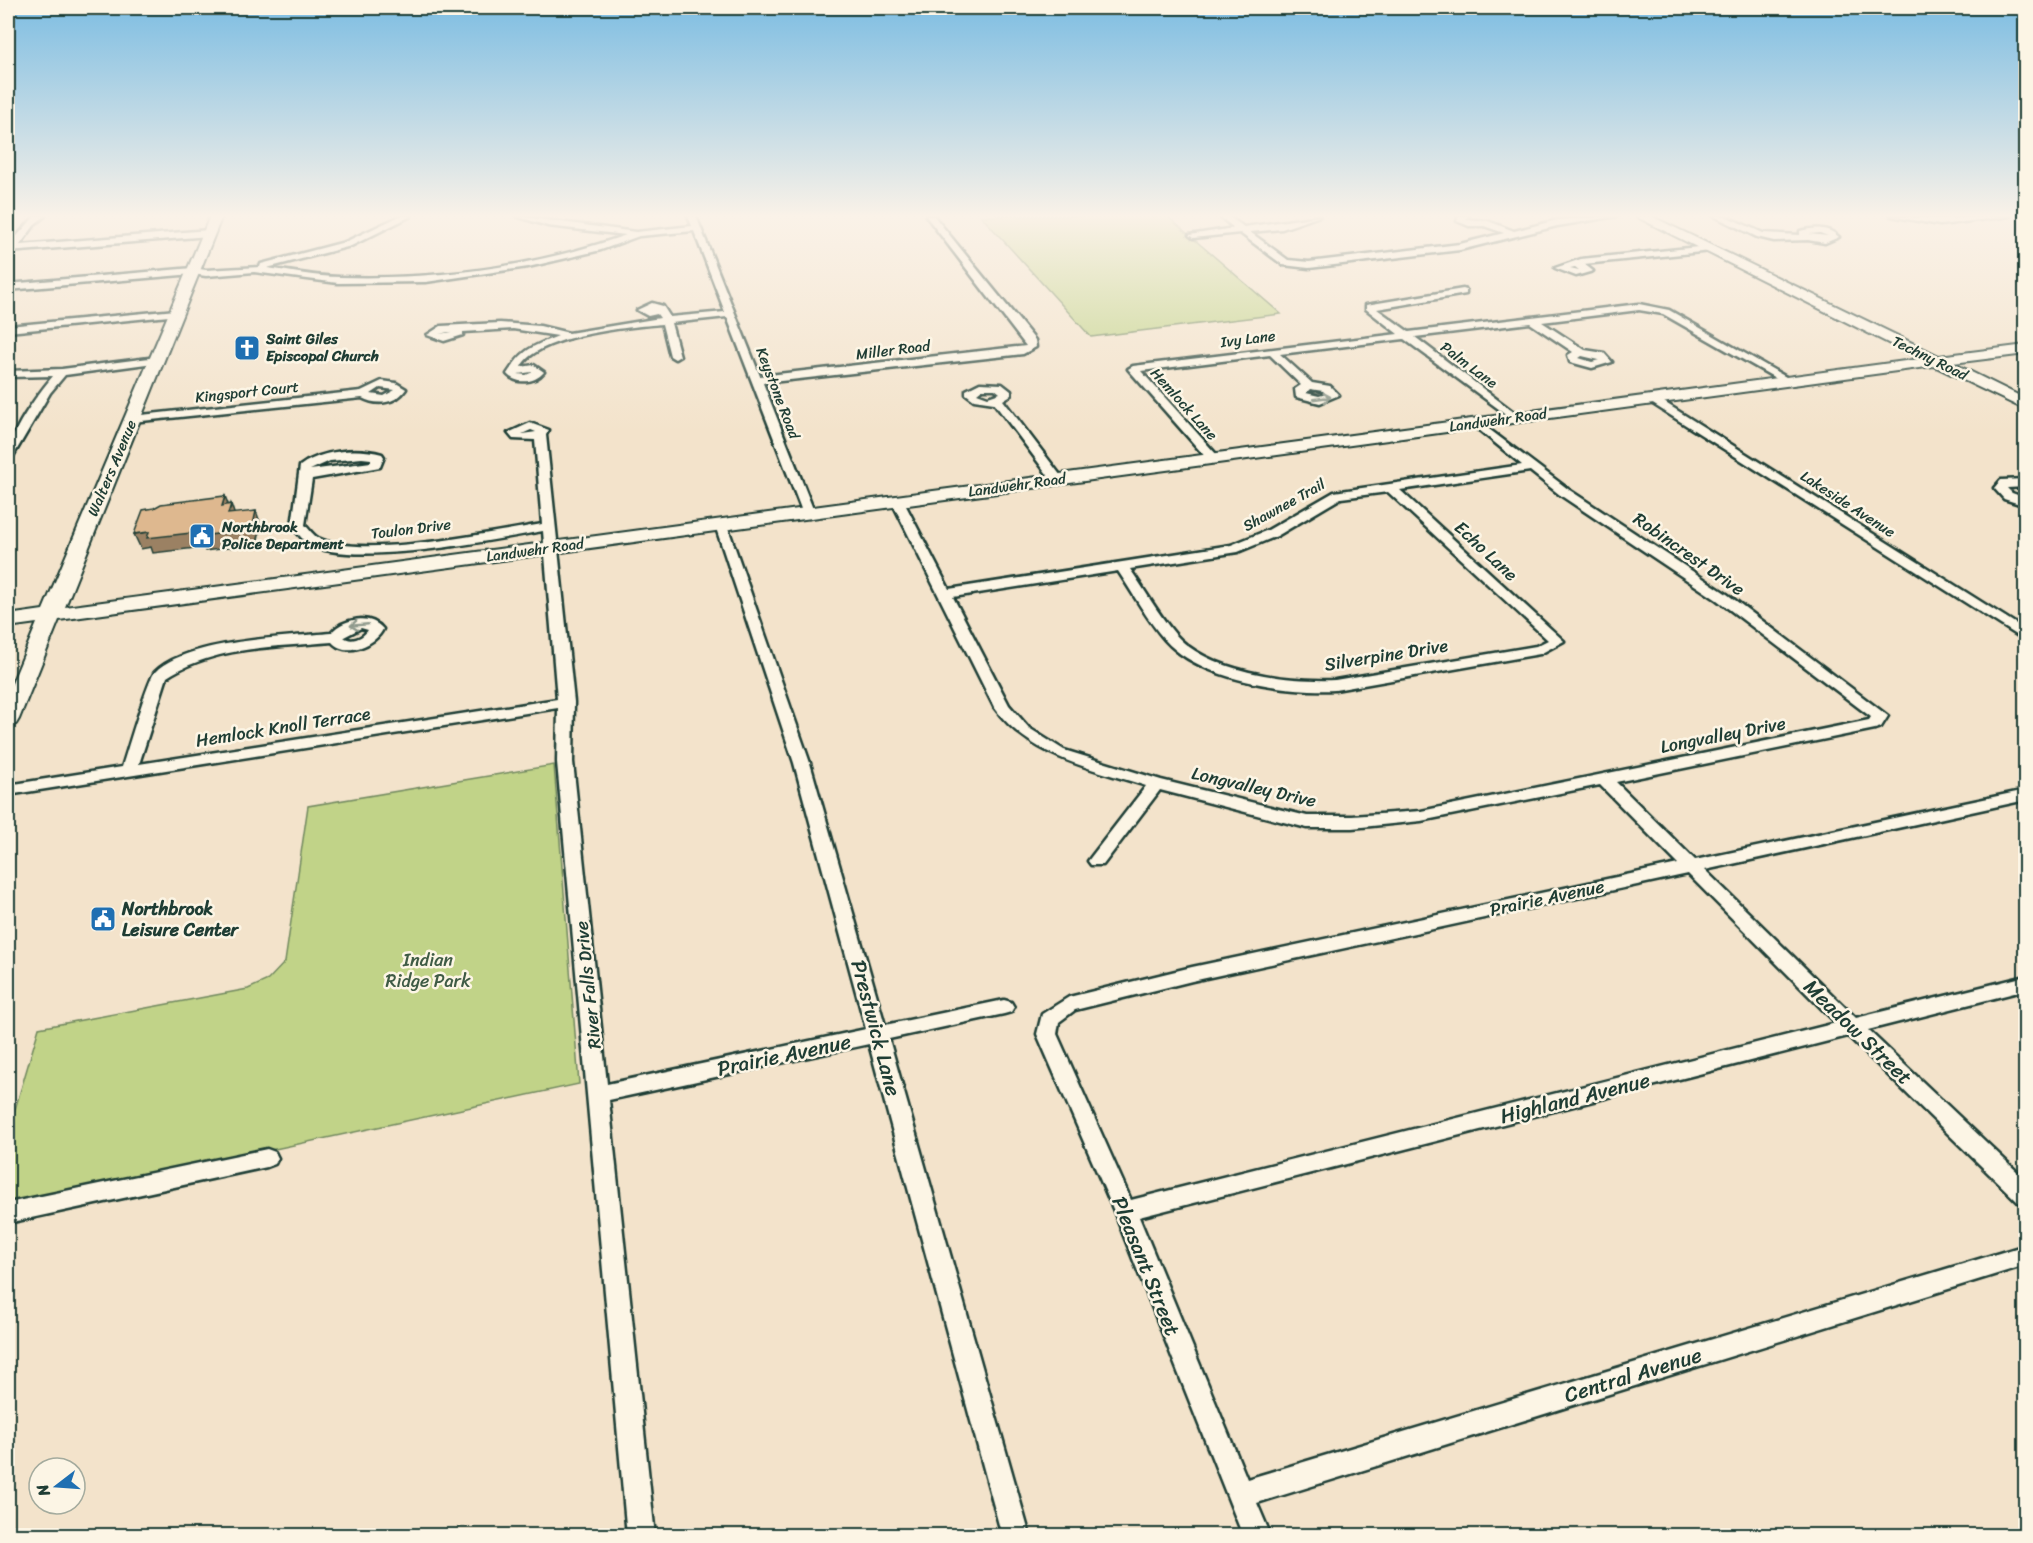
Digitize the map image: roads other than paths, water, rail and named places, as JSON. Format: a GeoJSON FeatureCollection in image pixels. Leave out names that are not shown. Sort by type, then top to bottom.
{"type":"FeatureCollection","features":[{"type":"Feature","properties":{"kind":"main road","name":"Walters Avenue"},"geometry":{"type":"LineString","coordinates":[[8,719],[186,288]]}},
{"type":"Feature","properties":{"kind":"main road","name":"Techny Road"},"geometry":{"type":"LineString","coordinates":[[1787,288],[2025,405]]}},
{"type":"Feature","properties":{"kind":"main road","name":"Landwehr Road"},"geometry":{"type":"LineString","coordinates":[[8,621],[2025,349]]}},
{"type":"Feature","properties":{"kind":"street","name":"Keystone Road"},"geometry":{"type":"LineString","coordinates":[[721,288],[809,514]]}},
{"type":"Feature","properties":{"kind":"street","name":"Miller Road"},"geometry":{"type":"LineString","coordinates":[[758,381],[1023,351],[1031,347],[1032,344],[1024,333],[988,288]]}},
{"type":"Feature","properties":{"kind":"street","name":"Palm Lane"},"geometry":{"type":"LineString","coordinates":[[1463,292],[1369,307],[1515,418]]}},
{"type":"Feature","properties":{"kind":"street","name":"Ivy Lane"},"geometry":{"type":"LineString","coordinates":[[1133,369],[1623,308],[1652,308],[1666,312],[1788,381]]}},
{"type":"Feature","properties":{"kind":"street"},"geometry":{"type":"LineString","coordinates":[[658,311],[664,314],[675,356]]}},
{"type":"Feature","properties":{"kind":"street"},"geometry":{"type":"LineString","coordinates":[[8,329],[176,313]]}},
{"type":"Feature","properties":{"kind":"street"},"geometry":{"type":"LineString","coordinates":[[515,371],[522,358],[567,336],[624,325],[731,314]]}},
{"type":"Feature","properties":{"kind":"street"},"geometry":{"type":"LineString","coordinates":[[1532,320],[1582,353]]}},
{"type":"Feature","properties":{"kind":"street"},"geometry":{"type":"LineString","coordinates":[[457,329],[513,325],[537,328],[567,336]]}},
{"type":"Feature","properties":{"kind":"street"},"geometry":{"type":"LineString","coordinates":[[1271,351],[1309,386]]}},
{"type":"Feature","properties":{"kind":"street"},"geometry":{"type":"LineString","coordinates":[[8,374],[62,372],[157,360]]}},
{"type":"Feature","properties":{"kind":"street","name":"Hemlock Lane"},"geometry":{"type":"LineString","coordinates":[[1133,369],[1213,458]]}},
{"type":"Feature","properties":{"kind":"street"},"geometry":{"type":"LineString","coordinates":[[8,455],[45,392],[62,372]]}},
{"type":"Feature","properties":{"kind":"street","name":"Kingsport Court"},"geometry":{"type":"LineString","coordinates":[[132,419],[364,394]]}},
{"type":"Feature","properties":{"kind":"street"},"geometry":{"type":"LineString","coordinates":[[997,399],[1057,479]]}},
{"type":"Feature","properties":{"kind":"street","name":"Lakeside Avenue"},"geometry":{"type":"LineString","coordinates":[[1652,399],[2025,637]]}},
{"type":"Feature","properties":{"kind":"street","name":"Robincrest Drive"},"geometry":{"type":"LineString","coordinates":[[1477,423],[1564,492],[1722,597],[1880,716]]}},
{"type":"Feature","properties":{"kind":"street","name":"River Falls Drive"},"geometry":{"type":"LineString","coordinates":[[540,435],[566,702],[565,762],[641,1536]]}},
{"type":"Feature","properties":{"kind":"street"},"geometry":{"type":"LineString","coordinates":[[365,454],[378,457],[376,464],[372,466],[306,476],[304,469],[307,465],[323,459],[365,454]]}},
{"type":"Feature","properties":{"kind":"street","name":"Shawnee Trail"},"geometry":{"type":"LineString","coordinates":[[945,594],[1233,549],[1275,531],[1314,504],[1338,495],[1533,467]]}},
{"type":"Feature","properties":{"kind":"street","name":"Toulon Drive"},"geometry":{"type":"LineString","coordinates":[[306,476],[298,526],[301,532],[313,540],[341,549],[396,549],[550,526]]}},
{"type":"Feature","properties":{"kind":"street"},"geometry":{"type":"LineString","coordinates":[[2025,483],[2005,483],[2000,488],[2008,496],[2025,502]]}},
{"type":"Feature","properties":{"kind":"street","name":"Echo Lane"},"geometry":{"type":"LineString","coordinates":[[1390,487],[1557,641]]}},
{"type":"Feature","properties":{"kind":"street","name":"Longvalley Drive"},"geometry":{"type":"LineString","coordinates":[[898,502],[1002,707],[1023,731],[1073,759],[1156,784],[1307,822],[1352,822],[1421,816],[1603,778],[1848,732],[1875,724],[1880,716]]}},
{"type":"Feature","properties":{"kind":"street","name":"Prestwick Lane"},"geometry":{"type":"LineString","coordinates":[[721,525],[787,711],[1016,1536]]}},
{"type":"Feature","properties":{"kind":"street","name":"Silverpine Drive"},"geometry":{"type":"LineString","coordinates":[[1122,567],[1171,638],[1201,660],[1254,678],[1281,683],[1310,686],[1359,682],[1540,650],[1557,641]]}},
{"type":"Feature","properties":{"kind":"street"},"geometry":{"type":"LineString","coordinates":[[129,771],[160,675],[172,665],[213,652],[336,637]]}},
{"type":"Feature","properties":{"kind":"street","name":"Hemlock Knoll Terrace"},"geometry":{"type":"LineString","coordinates":[[8,790],[566,702]]}},
{"type":"Feature","properties":{"kind":"street","name":"Meadow Street"},"geometry":{"type":"LineString","coordinates":[[1603,778],[1853,1028],[2025,1195]]}},
{"type":"Feature","properties":{"kind":"street"},"geometry":{"type":"LineString","coordinates":[[1097,861],[1156,784]]}},
{"type":"Feature","properties":{"kind":"street","name":"Prairie Avenue"},"geometry":{"type":"LineString","coordinates":[[1069,1004],[1192,974],[2025,795]]}},
{"type":"Feature","properties":{"kind":"street","name":"Highland Avenue"},"geometry":{"type":"LineString","coordinates":[[1125,1211],[2025,983]]}},
{"type":"Feature","properties":{"kind":"street","name":"Pleasant Street"},"geometry":{"type":"LineString","coordinates":[[1069,1004],[1049,1019],[1047,1034],[1125,1211],[1257,1536]]}},
{"type":"Feature","properties":{"kind":"street","name":"Prairie Avenue"},"geometry":{"type":"LineString","coordinates":[[599,1094],[1004,1007]]}},
{"type":"Feature","properties":{"kind":"street"},"geometry":{"type":"LineString","coordinates":[[8,1213],[267,1158]]}},
{"type":"Feature","properties":{"kind":"street","name":"Central Avenue"},"geometry":{"type":"LineString","coordinates":[[1240,1495],[2025,1255]]}},
{"type":"Feature","properties":{"kind":"place","name":"Saint Giles Episcopal Church"},"geometry":{"type":"Point","coordinates":[247,348]}},
{"type":"Feature","properties":{"kind":"place","name":"Northbrook Police Department"},"geometry":{"type":"Point","coordinates":[202,536]}},
{"type":"Feature","properties":{"kind":"place","name":"Northbrook Leisure Center"},"geometry":{"type":"Point","coordinates":[103,919]}},
{"type":"Feature","properties":{"kind":"park label","name":"Indian Ridge Park"},"geometry":{"type":"Point","coordinates":[428,970]}}]}
